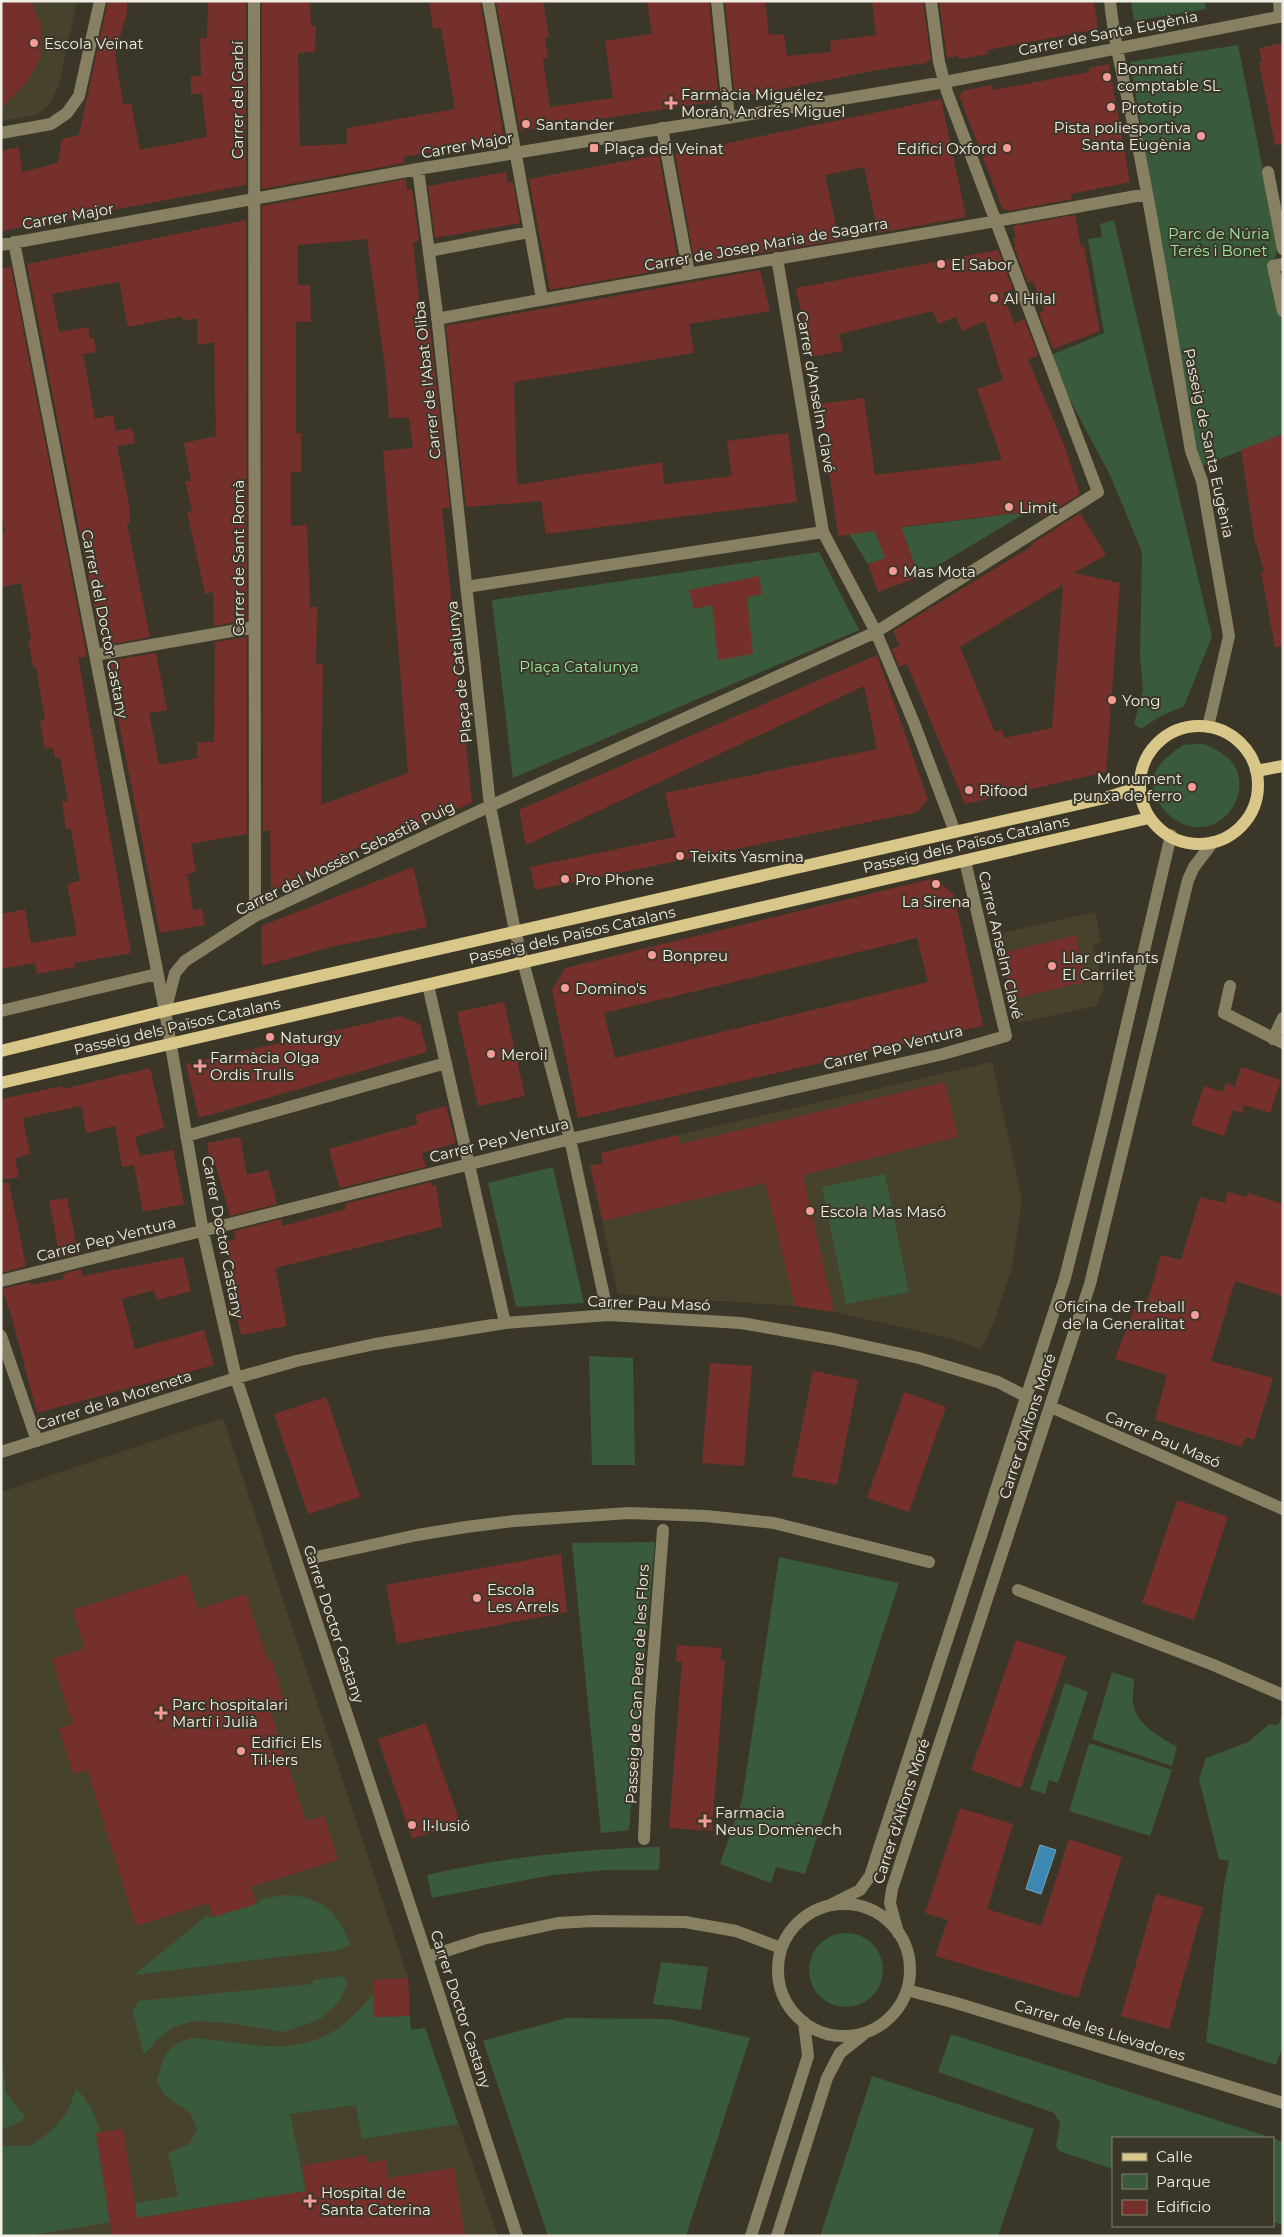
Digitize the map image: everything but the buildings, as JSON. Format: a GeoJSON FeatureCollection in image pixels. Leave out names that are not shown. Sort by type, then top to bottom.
{"type":"FeatureCollection","features":[{"type":"Feature","properties":{"kind":"main road"},"geometry":{"type":"LineString","coordinates":[[1188,727],[1208,727],[1226,733],[1236,739],[1250,756],[1256,772],[1258,795],[1255,806],[1238,829],[1230,835],[1213,842],[1189,844],[1179,841],[1150,818],[1142,806],[1140,779],[1146,759],[1160,740],[1169,734],[1188,727]]}},
{"type":"Feature","properties":{"kind":"main road"},"geometry":{"type":"LineString","coordinates":[[1256,772],[1283,766]]}},
{"type":"Feature","properties":{"kind":"main road"},"geometry":{"type":"LineString","coordinates":[[1,1051],[165,1010],[1105,798],[1140,787]]}},
{"type":"Feature","properties":{"kind":"main road","name":"Passeig dels Països Catalans"},"geometry":{"type":"LineString","coordinates":[[1,1084],[1150,818]]}},
{"type":"Feature","properties":{"kind":"street"},"geometry":{"type":"LineString","coordinates":[[1,133],[51,124],[67,113],[79,96],[100,1]]}},
{"type":"Feature","properties":{"kind":"street","name":"Carrer del Garbí"},"geometry":{"type":"LineString","coordinates":[[253,199],[254,1]]}},
{"type":"Feature","properties":{"kind":"street"},"geometry":{"type":"LineString","coordinates":[[488,1],[542,299]]}},
{"type":"Feature","properties":{"kind":"street"},"geometry":{"type":"LineString","coordinates":[[717,1],[729,118]]}},
{"type":"Feature","properties":{"kind":"street"},"geometry":{"type":"LineString","coordinates":[[608,1315],[570,1139],[515,932],[490,806],[876,632],[1098,492],[942,82],[931,1]]}},
{"type":"Feature","properties":{"kind":"street","name":"Passeig de Santa Eugènia"},"geometry":{"type":"LineString","coordinates":[[1110,1],[1116,48],[1148,194],[1191,451],[1202,481],[1229,636],[1208,727]]}},
{"type":"Feature","properties":{"kind":"street"},"geometry":{"type":"LineString","coordinates":[[1278,1],[1282,17]]}},
{"type":"Feature","properties":{"kind":"street","name":"Carrer de Santa Eugènia"},"geometry":{"type":"LineString","coordinates":[[942,82],[1282,17]]}},
{"type":"Feature","properties":{"kind":"street","name":"Carrer Major"},"geometry":{"type":"LineString","coordinates":[[1,245],[418,169],[942,82]]}},
{"type":"Feature","properties":{"kind":"street"},"geometry":{"type":"LineString","coordinates":[[662,128],[689,274]]}},
{"type":"Feature","properties":{"kind":"street","name":"Carrer de l'Abat Oliba"},"geometry":{"type":"LineString","coordinates":[[418,169],[429,250],[466,587]]}},
{"type":"Feature","properties":{"kind":"street"},"geometry":{"type":"LineString","coordinates":[[1268,172],[1283,249]]}},
{"type":"Feature","properties":{"kind":"street","name":"Carrer de Josep Maria de Sagarra"},"geometry":{"type":"LineString","coordinates":[[437,320],[542,299],[1148,194]]}},
{"type":"Feature","properties":{"kind":"street","name":"Carrer de Sant Romà"},"geometry":{"type":"LineString","coordinates":[[253,199],[255,916]]}},
{"type":"Feature","properties":{"kind":"street"},"geometry":{"type":"LineString","coordinates":[[429,250],[529,232]]}},
{"type":"Feature","properties":{"kind":"street","name":"Carrer del Doctor Castany"},"geometry":{"type":"LineString","coordinates":[[14,242],[165,1010]]}},
{"type":"Feature","properties":{"kind":"street","name":"Carrer d'Anselm Clavé"},"geometry":{"type":"LineString","coordinates":[[777,258],[823,532]]}},
{"type":"Feature","properties":{"kind":"street"},"geometry":{"type":"LineString","coordinates":[[1283,264],[1273,266],[1283,311]]}},
{"type":"Feature","properties":{"kind":"street"},"geometry":{"type":"LineString","coordinates":[[823,532],[876,632],[914,723],[955,832]]}},
{"type":"Feature","properties":{"kind":"street","name":"Plaça de Catalunya"},"geometry":{"type":"LineString","coordinates":[[490,806],[466,587],[823,532]]}},
{"type":"Feature","properties":{"kind":"street"},"geometry":{"type":"LineString","coordinates":[[95,655],[254,627]]}},
{"type":"Feature","properties":{"kind":"street","name":"Carrer del Mossèn Sebastià Puig"},"geometry":{"type":"LineString","coordinates":[[165,1010],[175,973],[185,961],[255,916],[490,806]]}},
{"type":"Feature","properties":{"kind":"street","name":"Carrer d'Alfons Moré"},"geometry":{"type":"LineString","coordinates":[[830,1905],[860,1890],[870,1876],[1070,1258],[1103,1127],[1171,835]]}},
{"type":"Feature","properties":{"kind":"street","name":"Carrer d'Alfons Moré"},"geometry":{"type":"LineString","coordinates":[[898,1932],[890,1903],[892,1889],[1090,1284],[1188,880],[1194,866],[1213,842]]}},
{"type":"Feature","properties":{"kind":"street","name":"Carrer Anselm Clavé"},"geometry":{"type":"LineString","coordinates":[[965,861],[1006,1036]]}},
{"type":"Feature","properties":{"kind":"street"},"geometry":{"type":"LineString","coordinates":[[1,1011],[157,974]]}},
{"type":"Feature","properties":{"kind":"street"},"geometry":{"type":"LineString","coordinates":[[428,985],[505,1323]]}},
{"type":"Feature","properties":{"kind":"street"},"geometry":{"type":"LineString","coordinates":[[1230,986],[1224,1012],[1278,1041],[1283,1018]]}},
{"type":"Feature","properties":{"kind":"street","name":"Carrer Doctor Castany"},"geometry":{"type":"LineString","coordinates":[[165,1010],[203,1232],[236,1378],[428,1957],[517,2236]]}},
{"type":"Feature","properties":{"kind":"street","name":"Carrer Pep Ventura"},"geometry":{"type":"LineString","coordinates":[[1,1281],[570,1139],[943,1054],[1006,1036]]}},
{"type":"Feature","properties":{"kind":"street"},"geometry":{"type":"LineString","coordinates":[[186,1136],[446,1063]]}},
{"type":"Feature","properties":{"kind":"street","name":"Carrer Pau Masó"},"geometry":{"type":"LineString","coordinates":[[236,1378],[296,1361],[375,1344],[505,1323],[608,1315],[741,1323],[833,1339],[919,1358],[998,1382],[1026,1396]]}},
{"type":"Feature","properties":{"kind":"street"},"geometry":{"type":"LineString","coordinates":[[1,1336],[37,1441]]}},
{"type":"Feature","properties":{"kind":"street","name":"Carrer de la Moreneta"},"geometry":{"type":"LineString","coordinates":[[1,1452],[236,1378]]}},
{"type":"Feature","properties":{"kind":"street","name":"Carrer Pau Masó"},"geometry":{"type":"LineString","coordinates":[[1051,1407],[1283,1509]]}},
{"type":"Feature","properties":{"kind":"street"},"geometry":{"type":"LineString","coordinates":[[312,1558],[417,1535],[466,1527],[514,1521],[629,1513],[706,1516],[774,1523],[929,1562]]}},
{"type":"Feature","properties":{"kind":"street","name":"Passeig de Can Pere de les Flors"},"geometry":{"type":"LineString","coordinates":[[644,1839],[649,1714],[662,1530]]}},
{"type":"Feature","properties":{"kind":"street"},"geometry":{"type":"LineString","coordinates":[[1018,1590],[1211,1664],[1283,1696]]}},
{"type":"Feature","properties":{"kind":"street"},"geometry":{"type":"LineString","coordinates":[[777,2236],[827,2078],[840,2053],[868,2031],[886,2021],[895,2012],[907,1990],[910,1978],[908,1954],[898,1932],[890,1922],[869,1908],[852,1904],[830,1905],[817,1909],[802,1919],[790,1932],[782,1948],[778,1966],[780,1984],[786,2002],[795,2015],[804,2022],[828,2034],[853,2035],[868,2031]]}},
{"type":"Feature","properties":{"kind":"street"},"geometry":{"type":"LineString","coordinates":[[428,1957],[483,1938],[558,1924],[593,1922],[685,1922],[736,1930],[782,1948]]}},
{"type":"Feature","properties":{"kind":"street","name":"Carrer de les Llevadores"},"geometry":{"type":"LineString","coordinates":[[907,1990],[956,2003],[1283,2103]]}},
{"type":"Feature","properties":{"kind":"street"},"geometry":{"type":"LineString","coordinates":[[750,2236],[808,2056],[804,2022]]}},
{"type":"Feature","properties":{"kind":"shaded area","name":"Escola Veïnat"},"geometry":{"type":"Polygon","coordinates":[[[1,1],[77,1],[59,85],[50,104],[37,115],[1,121],[1,1]]]}},
{"type":"Feature","properties":{"kind":"shaded area","name":"Llar d'infants El Carrilet"},"geometry":{"type":"Polygon","coordinates":[[[1095,912],[1101,942],[1093,945],[1104,988],[1096,1006],[1018,1023],[997,934],[1095,912]]]}},
{"type":"Feature","properties":{"kind":"shaded area","name":"Escola Mas Masó"},"geometry":{"type":"Polygon","coordinates":[[[992,1062],[1022,1200],[1012,1267],[994,1322],[981,1349],[949,1338],[834,1312],[795,1306],[618,1294],[590,1166],[603,1163],[601,1153],[992,1062]]]}},
{"type":"Feature","properties":{"kind":"shaded area","name":"Parc hospitalari Martí i Julià"},"geometry":{"type":"Polygon","coordinates":[[[223,1418],[408,1978],[410,2030],[425,2028],[498,2236],[1,2236],[1,1492],[223,1418]]]}},
{"type":"Feature","properties":{"kind":"green space"},"geometry":{"type":"Polygon","coordinates":[[[1131,1],[1205,1],[1206,9],[1134,21],[1131,1]]]}},
{"type":"Feature","properties":{"kind":"green space","name":"Parc de Núria Terés i Bonet"},"geometry":{"type":"Polygon","coordinates":[[[1238,45],[1278,245],[1273,266],[1283,306],[1283,434],[1200,467],[1130,62],[1238,45]]]}},
{"type":"Feature","properties":{"kind":"green space"},"geometry":{"type":"Polygon","coordinates":[[[1114,220],[1212,637],[1184,706],[1159,717],[1141,729],[1134,724],[1143,689],[1140,658],[1142,552],[1110,475],[1047,357],[1104,333],[1088,239],[1102,237],[1100,224],[1114,220]]]}},
{"type":"Feature","properties":{"kind":"green space"},"geometry":{"type":"Polygon","coordinates":[[[1027,512],[919,577],[885,558],[868,564],[849,534],[1027,512]]]}},
{"type":"Feature","properties":{"kind":"green space","name":"Plaça Catalunya"},"geometry":{"type":"Polygon","coordinates":[[[819,552],[859,630],[513,778],[492,600],[819,552]]]}},
{"type":"Feature","properties":{"kind":"green space"},"geometry":{"type":"Polygon","coordinates":[[[1204,744],[1220,752],[1233,763],[1239,777],[1239,792],[1234,806],[1224,817],[1211,825],[1196,827],[1179,822],[1167,813],[1155,795],[1153,782],[1157,769],[1166,758],[1183,745],[1204,744]]]}},
{"type":"Feature","properties":{"kind":"green space"},"geometry":{"type":"Polygon","coordinates":[[[553,1167],[584,1303],[516,1307],[488,1183],[553,1167]]]}},
{"type":"Feature","properties":{"kind":"green space"},"geometry":{"type":"Polygon","coordinates":[[[885,1174],[909,1292],[846,1304],[822,1187],[885,1174]]]}},
{"type":"Feature","properties":{"kind":"green space"},"geometry":{"type":"Polygon","coordinates":[[[589,1356],[633,1358],[635,1465],[592,1465],[589,1356]]]}},
{"type":"Feature","properties":{"kind":"green space"},"geometry":{"type":"Polygon","coordinates":[[[655,1542],[629,1830],[601,1833],[572,1543],[655,1542]]]}},
{"type":"Feature","properties":{"kind":"green space"},"geometry":{"type":"Polygon","coordinates":[[[779,1557],[899,1583],[805,1874],[776,1867],[771,1883],[720,1864],[742,1800],[779,1557]]]}},
{"type":"Feature","properties":{"kind":"green space"},"geometry":{"type":"Polygon","coordinates":[[[1112,1672],[1134,1679],[1133,1703],[1139,1718],[1150,1730],[1177,1747],[1172,1766],[1092,1739],[1112,1672]]]}},
{"type":"Feature","properties":{"kind":"green space"},"geometry":{"type":"Polygon","coordinates":[[[1065,1683],[1088,1692],[1058,1783],[1049,1780],[1045,1794],[1030,1789],[1065,1683]]]}},
{"type":"Feature","properties":{"kind":"green space"},"geometry":{"type":"Polygon","coordinates":[[[1283,1714],[1283,2046],[1276,2065],[1206,2042],[1224,1885],[1229,1861],[1219,1859],[1199,1779],[1206,1758],[1248,1742],[1269,1724],[1278,1725],[1283,1714]]]}},
{"type":"Feature","properties":{"kind":"green space"},"geometry":{"type":"Polygon","coordinates":[[[1089,1743],[1172,1770],[1150,1836],[1069,1811],[1089,1743]]]}},
{"type":"Feature","properties":{"kind":"green space"},"geometry":{"type":"Polygon","coordinates":[[[660,1847],[659,1870],[606,1870],[552,1875],[432,1898],[427,1875],[485,1863],[543,1855],[660,1847]]]}},
{"type":"Feature","properties":{"kind":"green space"},"geometry":{"type":"Polygon","coordinates":[[[283,1895],[307,1898],[326,1907],[340,1923],[350,1945],[339,1950],[134,1975],[206,1916],[213,1917],[256,1904],[263,1899],[283,1895]]]}},
{"type":"Feature","properties":{"kind":"green space"},"geometry":{"type":"Polygon","coordinates":[[[846,1933],[867,1939],[877,1949],[883,1970],[877,1991],[867,2001],[846,2007],[825,2001],[815,1991],[809,1970],[815,1949],[825,1939],[846,1933]]]}},
{"type":"Feature","properties":{"kind":"green space"},"geometry":{"type":"Polygon","coordinates":[[[661,1962],[708,1967],[701,2010],[653,2004],[661,1962]]]}},
{"type":"Feature","properties":{"kind":"green space"},"geometry":{"type":"Polygon","coordinates":[[[342,1976],[348,1983],[339,2002],[321,2018],[308,2024],[284,2032],[229,2023],[194,2021],[173,2027],[158,2039],[144,2055],[133,2013],[138,2001],[313,1984],[313,1980],[342,1976]]]}},
{"type":"Feature","properties":{"kind":"green space"},"geometry":{"type":"Polygon","coordinates":[[[373,1995],[375,2017],[410,2016],[411,2030],[425,2028],[458,2124],[362,2139],[356,2105],[290,2114],[306,2191],[137,2218],[135,2203],[178,2196],[168,2153],[189,2144],[197,2130],[189,2112],[165,2095],[157,2080],[164,2058],[171,2048],[192,2038],[268,2046],[305,2043],[323,2037],[340,2027],[373,1995]]]}},
{"type":"Feature","properties":{"kind":"green space"},"geometry":{"type":"Polygon","coordinates":[[[566,2018],[669,2019],[750,2038],[686,2236],[548,2236],[483,2041],[566,2018]]]}},
{"type":"Feature","properties":{"kind":"green space"},"geometry":{"type":"Polygon","coordinates":[[[951,2034],[1269,2137],[1112,2137],[1112,2169],[1059,2151],[1056,2146],[1060,2123],[1054,2113],[938,2072],[951,2034]]]}},
{"type":"Feature","properties":{"kind":"green space"},"geometry":{"type":"Polygon","coordinates":[[[1,2046],[6,2093],[25,2117],[19,2123],[1,2129],[1,2046]]]}},
{"type":"Feature","properties":{"kind":"green space"},"geometry":{"type":"Polygon","coordinates":[[[872,2076],[1034,2129],[998,2236],[820,2236],[872,2076]]]}},
{"type":"Feature","properties":{"kind":"green space"},"geometry":{"type":"Polygon","coordinates":[[[76,2089],[85,2098],[100,2132],[96,2133],[110,2222],[26,2236],[1,2236],[1,2146],[30,2146],[51,2131],[67,2113],[76,2089]]]}},
{"type":"Feature","properties":{"kind":"green space"},"geometry":{"type":"Polygon","coordinates":[[[1274,2138],[1283,2142],[1283,2225],[1274,2222],[1274,2138]]]}},
{"type":"Feature","properties":{"kind":"water"},"geometry":{"type":"Polygon","coordinates":[[[1040,1845],[1056,1850],[1041,1894],[1026,1889],[1040,1845]]]}},
{"type":"Feature","properties":{"kind":"place","name":"Escola Veïnat"},"geometry":{"type":"Point","coordinates":[34,43]}},
{"type":"Feature","properties":{"kind":"place","name":"Bonmatí comptable SL"},"geometry":{"type":"Point","coordinates":[1107,77]}},
{"type":"Feature","properties":{"kind":"place","name":"Farmàcia Miguélez Morán, Andrés Miguel"},"geometry":{"type":"Point","coordinates":[671,103]}},
{"type":"Feature","properties":{"kind":"place","name":"Prototip"},"geometry":{"type":"Point","coordinates":[1111,107]}},
{"type":"Feature","properties":{"kind":"place","name":"Santander"},"geometry":{"type":"Point","coordinates":[526,124]}},
{"type":"Feature","properties":{"kind":"place","name":"Pista poliesportiva Santa Eugènia"},"geometry":{"type":"Point","coordinates":[1201,136]}},
{"type":"Feature","properties":{"kind":"place","name":"Plaça del Veinat"},"geometry":{"type":"Point","coordinates":[594,148]}},
{"type":"Feature","properties":{"kind":"place","name":"Edifici Oxford"},"geometry":{"type":"Point","coordinates":[1007,148]}},
{"type":"Feature","properties":{"kind":"place","name":"El Sabor"},"geometry":{"type":"Point","coordinates":[941,264]}},
{"type":"Feature","properties":{"kind":"place","name":"Al Hilal"},"geometry":{"type":"Point","coordinates":[994,298]}},
{"type":"Feature","properties":{"kind":"place","name":"Limit"},"geometry":{"type":"Point","coordinates":[1009,507]}},
{"type":"Feature","properties":{"kind":"place","name":"Mas Mota"},"geometry":{"type":"Point","coordinates":[893,571]}},
{"type":"Feature","properties":{"kind":"place","name":"Yong"},"geometry":{"type":"Point","coordinates":[1112,700]}},
{"type":"Feature","properties":{"kind":"place","name":"Monument punxa de ferro"},"geometry":{"type":"Point","coordinates":[1192,787]}},
{"type":"Feature","properties":{"kind":"place","name":"Rifood"},"geometry":{"type":"Point","coordinates":[969,790]}},
{"type":"Feature","properties":{"kind":"place","name":"Teixits Yasmina"},"geometry":{"type":"Point","coordinates":[680,856]}},
{"type":"Feature","properties":{"kind":"place","name":"Pro Phone"},"geometry":{"type":"Point","coordinates":[565,879]}},
{"type":"Feature","properties":{"kind":"place","name":"La Sirena"},"geometry":{"type":"Point","coordinates":[936,884]}},
{"type":"Feature","properties":{"kind":"place","name":"Bonpreu"},"geometry":{"type":"Point","coordinates":[652,955]}},
{"type":"Feature","properties":{"kind":"place","name":"Llar d'infants El Carrilet"},"geometry":{"type":"Point","coordinates":[1052,966]}},
{"type":"Feature","properties":{"kind":"place","name":"Domino's"},"geometry":{"type":"Point","coordinates":[565,988]}},
{"type":"Feature","properties":{"kind":"place","name":"Naturgy"},"geometry":{"type":"Point","coordinates":[270,1037]}},
{"type":"Feature","properties":{"kind":"place","name":"Meroil"},"geometry":{"type":"Point","coordinates":[491,1054]}},
{"type":"Feature","properties":{"kind":"place","name":"Farmàcia Olga Ordis Trulls"},"geometry":{"type":"Point","coordinates":[200,1066]}},
{"type":"Feature","properties":{"kind":"place","name":"Escola Mas Masó"},"geometry":{"type":"Point","coordinates":[810,1211]}},
{"type":"Feature","properties":{"kind":"place","name":"Oficina de Treball de la Generalitat"},"geometry":{"type":"Point","coordinates":[1195,1315]}},
{"type":"Feature","properties":{"kind":"place","name":"Escola Les Arrels"},"geometry":{"type":"Point","coordinates":[477,1598]}},
{"type":"Feature","properties":{"kind":"place","name":"Parc hospitalari Martí i Julià"},"geometry":{"type":"Point","coordinates":[161,1713]}},
{"type":"Feature","properties":{"kind":"place","name":"Edifici Els Til·lers"},"geometry":{"type":"Point","coordinates":[241,1751]}},
{"type":"Feature","properties":{"kind":"place","name":"Farmacia Neus Domènech"},"geometry":{"type":"Point","coordinates":[705,1821]}},
{"type":"Feature","properties":{"kind":"place","name":"Il•lusió"},"geometry":{"type":"Point","coordinates":[412,1825]}},
{"type":"Feature","properties":{"kind":"place","name":"Hospital de Santa Caterina"},"geometry":{"type":"Point","coordinates":[310,2201]}}]}
